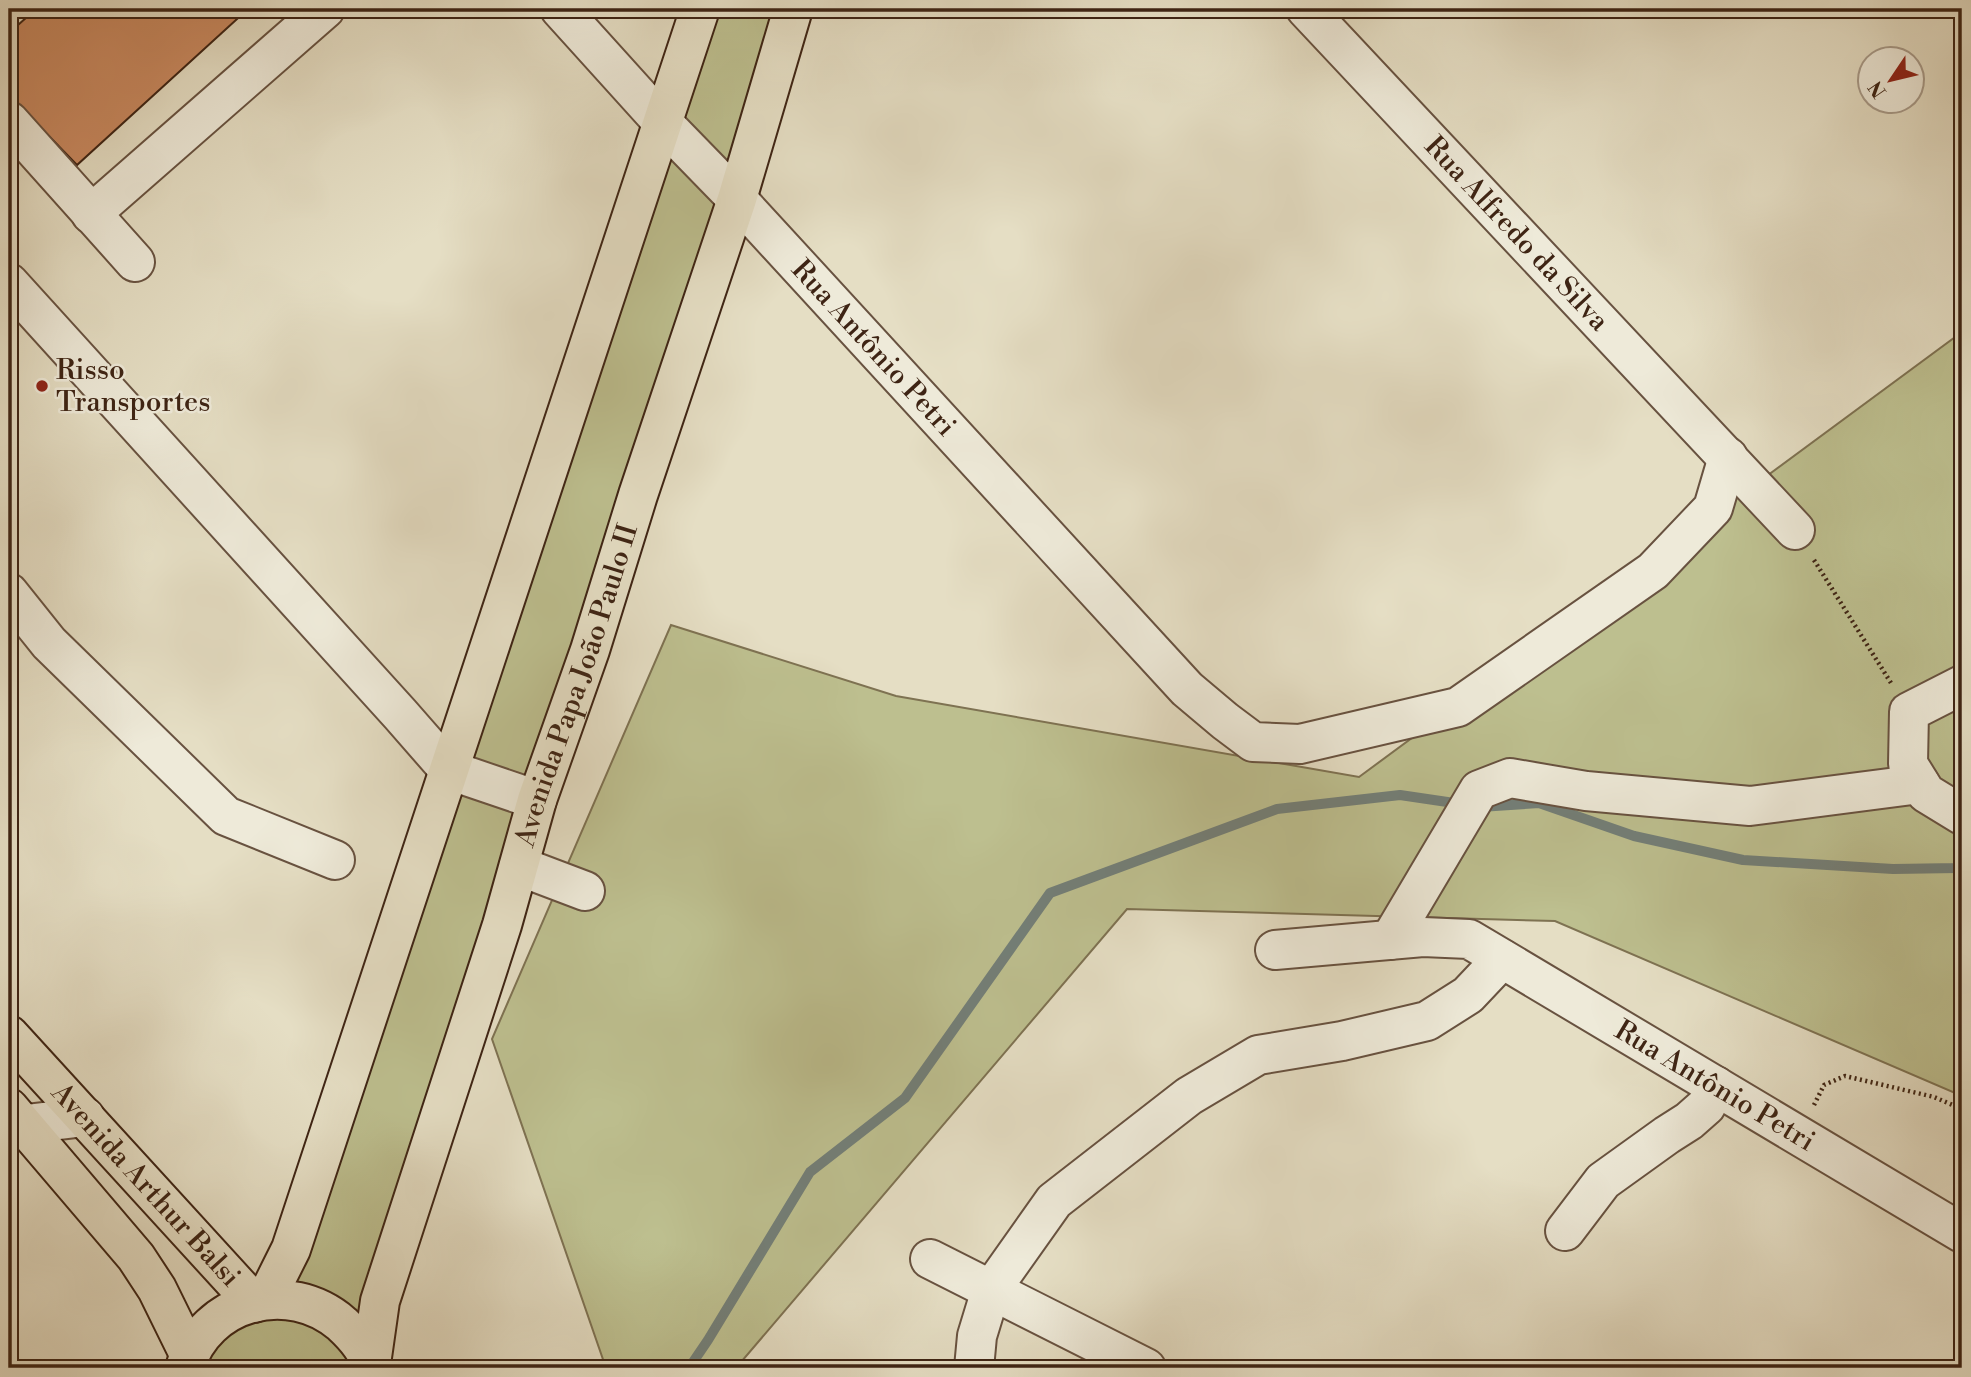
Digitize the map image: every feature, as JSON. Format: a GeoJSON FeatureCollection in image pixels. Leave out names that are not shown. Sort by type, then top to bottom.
{"type":"FeatureCollection","features":[{"type":"Feature","properties":{"kind":"main road"},"geometry":{"type":"LineString","coordinates":[[260,1301],[291,1249],[700,9]]}},
{"type":"Feature","properties":{"kind":"main road","name":"Avenida Papa João Paulo II"},"geometry":{"type":"LineString","coordinates":[[372,1366],[380,1301],[502,926],[537,800],[590,650],[638,495],[737,199],[793,9]]}},
{"type":"Feature","properties":{"kind":"main road","name":"Avenida Arthur Balsi"},"geometry":{"type":"LineString","coordinates":[[9,1035],[260,1301]]}},
{"type":"Feature","properties":{"kind":"main road","name":"Avenida Arthur Balsi"},"geometry":{"type":"LineString","coordinates":[[14,1120],[136,1256],[157,1289],[187,1361]]}},
{"type":"Feature","properties":{"kind":"main road"},"geometry":{"type":"LineString","coordinates":[[187,1361],[208,1327],[235,1308],[260,1301],[300,1301],[330,1314],[355,1335],[372,1366]]}},
{"type":"Feature","properties":{"kind":"street"},"geometry":{"type":"LineString","coordinates":[[91,214],[325,9]]}},
{"type":"Feature","properties":{"kind":"street","name":"Rua Antônio Petri"},"geometry":{"type":"LineString","coordinates":[[560,9],[1187,689],[1253,742],[1300,744],[1458,707],[1653,571],[1713,508],[1728,457]]}},
{"type":"Feature","properties":{"kind":"street","name":"Rua Alfredo da Silva"},"geometry":{"type":"LineString","coordinates":[[1306,9],[1795,530]]}},
{"type":"Feature","properties":{"kind":"street"},"geometry":{"type":"LineString","coordinates":[[9,121],[135,262]]}},
{"type":"Feature","properties":{"kind":"street"},"geometry":{"type":"LineString","coordinates":[[9,283],[449,770],[537,800]]}},
{"type":"Feature","properties":{"kind":"street"},"geometry":{"type":"LineString","coordinates":[[9,593],[48,643],[226,816],[335,860]]}},
{"type":"Feature","properties":{"kind":"street"},"geometry":{"type":"LineString","coordinates":[[1962,685],[1909,712],[1908,764],[1926,793],[1962,815]]}},
{"type":"Feature","properties":{"kind":"street"},"geometry":{"type":"LineString","coordinates":[[1275,950],[1390,940],[1479,790],[1510,778],[1586,791],[1750,806],[1920,784]]}},
{"type":"Feature","properties":{"kind":"street"},"geometry":{"type":"LineString","coordinates":[[519,866],[584,891]]}},
{"type":"Feature","properties":{"kind":"street","name":"Rua Antônio Petri"},"geometry":{"type":"LineString","coordinates":[[1390,940],[1423,937],[1469,939],[1962,1233]]}},
{"type":"Feature","properties":{"kind":"street"},"geometry":{"type":"LineString","coordinates":[[974,1368],[977,1336],[991,1290],[1054,1201],[1189,1096],[1258,1055],[1342,1041],[1427,1021],[1468,995],[1502,959]]}},
{"type":"Feature","properties":{"kind":"street"},"geometry":{"type":"LineString","coordinates":[[1565,1231],[1603,1181],[1689,1121],[1706,1106],[1716,1086]]}},
{"type":"Feature","properties":{"kind":"street"},"geometry":{"type":"LineString","coordinates":[[14,1120],[85,1118]]}},
{"type":"Feature","properties":{"kind":"street"},"geometry":{"type":"LineString","coordinates":[[930,1259],[1146,1368]]}},
{"type":"Feature","properties":{"kind":"path"},"geometry":{"type":"LineString","coordinates":[[1795,530],[1909,712]]}},
{"type":"Feature","properties":{"kind":"path"},"geometry":{"type":"LineString","coordinates":[[1798,1135],[1824,1084],[1845,1076],[1934,1097],[1962,1109]]}},
{"type":"Feature","properties":{"kind":"green space"},"geometry":{"type":"Polygon","coordinates":[[[705,9],[789,9],[735,192],[668,123],[705,9]]]}},
{"type":"Feature","properties":{"kind":"green space"},"geometry":{"type":"Polygon","coordinates":[[[664,131],[733,200],[536,796],[454,769],[664,131]]]}},
{"type":"Feature","properties":{"kind":"green space"},"geometry":{"type":"Polygon","coordinates":[[[1962,332],[1962,1096],[1555,921],[1127,909],[736,1368],[606,1368],[492,1039],[671,625],[896,696],[1359,777],[1962,332]]]}},
{"type":"Feature","properties":{"kind":"green space"},"geometry":{"type":"Polygon","coordinates":[[[452,776],[533,802],[368,1332],[288,1281],[452,776]]]}},
{"type":"Feature","properties":{"kind":"green space"},"geometry":{"type":"Polygon","coordinates":[[[253,1312],[314,1317],[360,1368],[192,1368],[253,1312]]]}},
{"type":"Feature","properties":{"kind":"building"},"geometry":{"type":"Polygon","coordinates":[[[36,9],[248,9],[77,165],[9,95],[9,33],[36,9]]]}},
{"type":"Feature","properties":{"kind":"waterway"},"geometry":{"type":"LineString","coordinates":[[689,1368],[810,1172],[905,1098],[1050,893],[1277,809],[1400,795],[1461,804]]}},
{"type":"Feature","properties":{"kind":"waterway"},"geometry":{"type":"LineString","coordinates":[[1480,807],[1539,803],[1634,836],[1743,860],[1893,869],[1962,867]]}},
{"type":"Feature","properties":{"kind":"place","name":"Risso Transportes"},"geometry":{"type":"Point","coordinates":[42,386]}}]}
